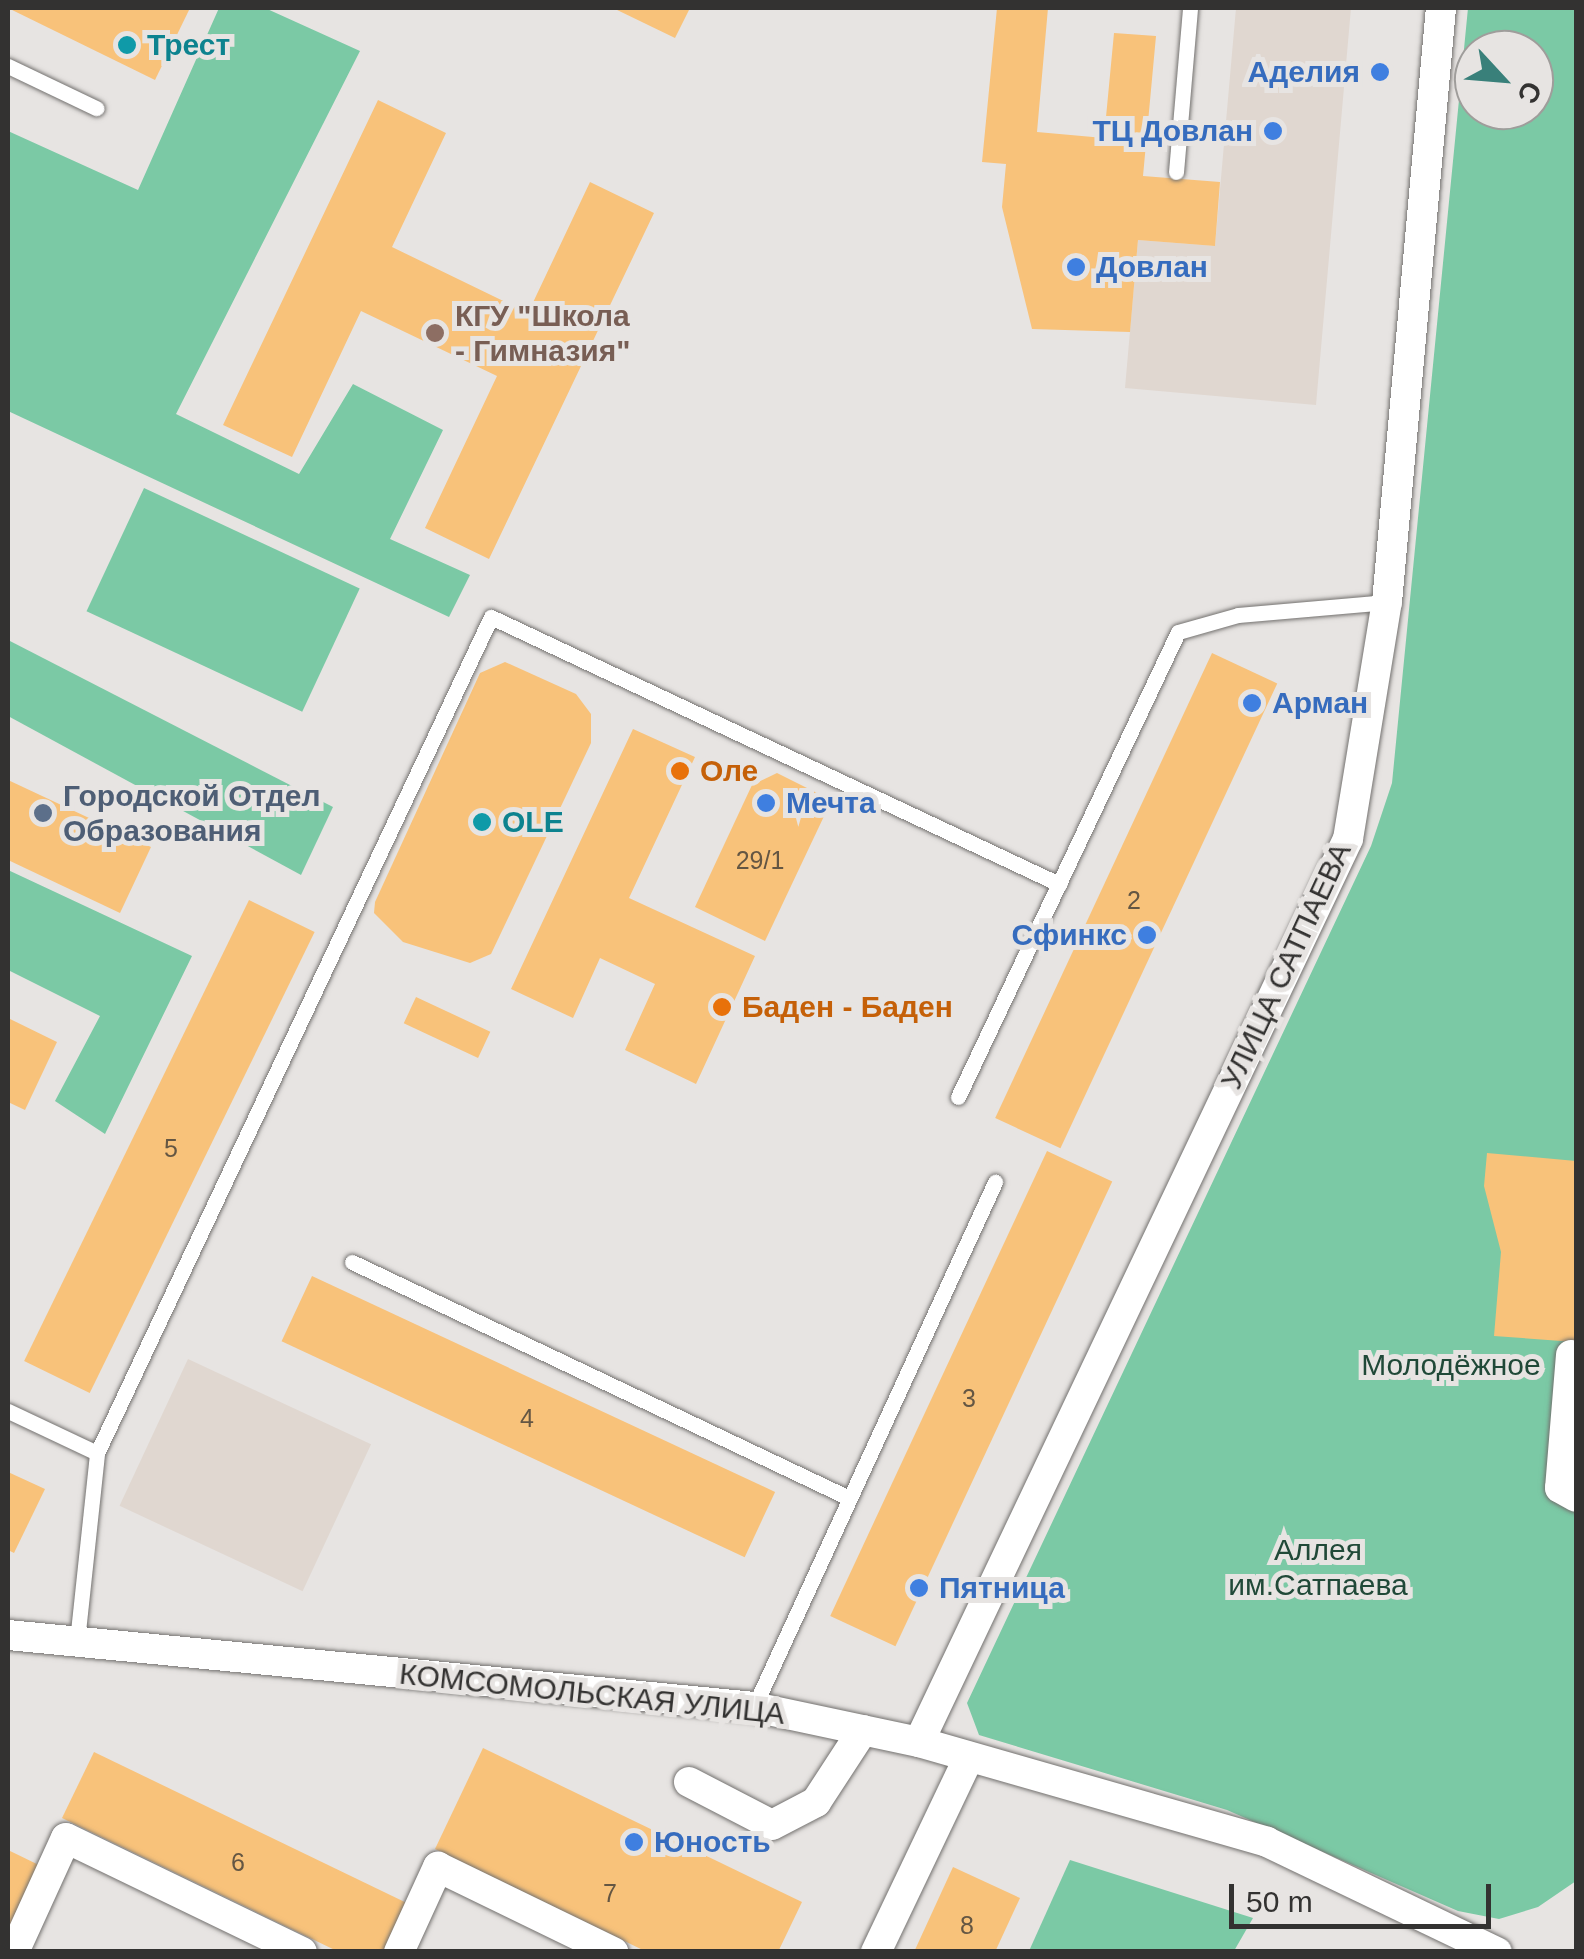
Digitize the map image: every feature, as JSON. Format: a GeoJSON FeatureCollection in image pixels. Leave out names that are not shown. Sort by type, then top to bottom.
{"type":"FeatureCollection","features":[{"type":"Feature","properties":{"kind":"street","name":"УЛИЦА САТПАЕВА"},"geometry":{"type":"LineString","coordinates":[[919,1742],[1348,838],[1387,602],[1441,8]]}},
{"type":"Feature","properties":{"kind":"street"},"geometry":{"type":"LineString","coordinates":[[1571,1355],[1560,1488],[1576,1497]]}},
{"type":"Feature","properties":{"kind":"street","name":"КОМСОМОЛЬСКАЯ УЛИЦА"},"geometry":{"type":"LineString","coordinates":[[8,1635],[754,1707],[863,1730],[970,1756],[1267,1842],[1497,1952]]}},
{"type":"Feature","properties":{"kind":"street"},"geometry":{"type":"LineString","coordinates":[[689,1782],[772,1826],[816,1802],[863,1730]]}},
{"type":"Feature","properties":{"kind":"street"},"geometry":{"type":"LineString","coordinates":[[876,1952],[970,1756]]}},
{"type":"Feature","properties":{"kind":"street"},"geometry":{"type":"LineString","coordinates":[[10,1951],[66,1838],[302,1952]]}},
{"type":"Feature","properties":{"kind":"street"},"geometry":{"type":"LineString","coordinates":[[399,1952],[438,1868],[612,1952]]}},
{"type":"Feature","properties":{"kind":"lane"},"geometry":{"type":"LineString","coordinates":[[1176,172],[1190,8]]}},
{"type":"Feature","properties":{"kind":"lane"},"geometry":{"type":"LineString","coordinates":[[8,66],[96,108]]}},
{"type":"Feature","properties":{"kind":"lane"},"geometry":{"type":"LineString","coordinates":[[958,1097],[1178,632],[1238,615],[1387,602]]}},
{"type":"Feature","properties":{"kind":"lane"},"geometry":{"type":"LineString","coordinates":[[78,1641],[97,1453],[491,617],[1058,884]]}},
{"type":"Feature","properties":{"kind":"lane"},"geometry":{"type":"LineString","coordinates":[[754,1707],[995,1182]]}},
{"type":"Feature","properties":{"kind":"lane"},"geometry":{"type":"LineString","coordinates":[[352,1262],[850,1498]]}},
{"type":"Feature","properties":{"kind":"lane"},"geometry":{"type":"LineString","coordinates":[[8,1410],[97,1453]]}},
{"type":"Feature","properties":{"kind":"shaded area"},"geometry":{"type":"Polygon","coordinates":[[[1236,8],[1351,8],[1316,405],[1125,388],[1138,240],[1215,246],[1236,8]]]}},
{"type":"Feature","properties":{"kind":"shaded area"},"geometry":{"type":"Polygon","coordinates":[[[188,1359],[371,1444],[303,1591],[120,1506],[188,1359]]]}},
{"type":"Feature","properties":{"kind":"green space"},"geometry":{"type":"Polygon","coordinates":[[[219,8],[265,8],[360,51],[176,414],[299,474],[353,384],[443,430],[390,539],[470,575],[449,617],[8,411],[8,131],[138,190],[219,8]]]}},
{"type":"Feature","properties":{"kind":"green space","name":"Аллея им.Сатпаева"},"geometry":{"type":"Polygon","coordinates":[[[1468,8],[1576,8],[1576,1881],[1538,1907],[1499,1919],[1458,1911],[1227,1810],[979,1735],[967,1703],[1371,846],[1392,783],[1456,130],[1554,130],[1554,30],[1466,30],[1468,8]]]}},
{"type":"Feature","properties":{"kind":"green space"},"geometry":{"type":"Polygon","coordinates":[[[144,488],[360,589],[302,712],[87,611],[144,488]]]}},
{"type":"Feature","properties":{"kind":"green space"},"geometry":{"type":"Polygon","coordinates":[[[8,640],[333,807],[301,875],[8,716],[8,640]]]}},
{"type":"Feature","properties":{"kind":"green space"},"geometry":{"type":"Polygon","coordinates":[[[8,870],[192,956],[105,1134],[55,1101],[100,1016],[8,970],[8,870]]]}},
{"type":"Feature","properties":{"kind":"green space"},"geometry":{"type":"Polygon","coordinates":[[[1070,1860],[1253,1918],[1234,1951],[1029,1951],[1070,1860]]]}},
{"type":"Feature","properties":{"kind":"building","name":"Трест"},"geometry":{"type":"Polygon","coordinates":[[[8,8],[190,8],[155,80],[8,8]]]}},
{"type":"Feature","properties":{"kind":"building"},"geometry":{"type":"Polygon","coordinates":[[[613,8],[690,8],[675,38],[613,8]]]}},
{"type":"Feature","properties":{"kind":"building","name":"Довлан"},"geometry":{"type":"Polygon","coordinates":[[[997,8],[1048,8],[1037,132],[1104,138],[1114,33],[1156,36],[1143,176],[1220,182],[1215,246],[1138,240],[1130,332],[1032,329],[1002,207],[1006,164],[982,162],[997,8]]]}},
{"type":"Feature","properties":{"kind":"building"},"geometry":{"type":"Polygon","coordinates":[[[378,100],[446,133],[392,247],[528,313],[590,182],[654,213],[489,559],[425,528],[497,376],[361,311],[292,457],[223,425],[378,100]]]}},
{"type":"Feature","properties":{"kind":"building"},"geometry":{"type":"Polygon","coordinates":[[[1212,653],[1277,683],[1060,1148],[995,1118],[1212,653]]]}},
{"type":"Feature","properties":{"kind":"building","name":"OLE"},"geometry":{"type":"Polygon","coordinates":[[[505,662],[576,694],[591,714],[591,743],[491,954],[470,963],[403,942],[374,913],[375,902],[480,673],[505,662]]]}},
{"type":"Feature","properties":{"kind":"building"},"geometry":{"type":"Polygon","coordinates":[[[633,729],[695,757],[629,898],[755,956],[696,1084],[625,1050],[655,984],[600,958],[573,1018],[511,989],[633,729]]]}},
{"type":"Feature","properties":{"kind":"building"},"geometry":{"type":"Polygon","coordinates":[[[777,773],[817,793],[826,812],[765,941],[695,907],[752,785],[777,773]]]}},
{"type":"Feature","properties":{"kind":"building","name":"Городской Отдел Образования"},"geometry":{"type":"Polygon","coordinates":[[[8,780],[151,847],[120,913],[8,860],[8,780]]]}},
{"type":"Feature","properties":{"kind":"building"},"geometry":{"type":"Polygon","coordinates":[[[249,900],[315,932],[90,1393],[24,1361],[249,900]]]}},
{"type":"Feature","properties":{"kind":"building"},"geometry":{"type":"Polygon","coordinates":[[[416,997],[490,1032],[478,1058],[404,1023],[416,997]]]}},
{"type":"Feature","properties":{"kind":"building"},"geometry":{"type":"Polygon","coordinates":[[[8,1018],[57,1042],[25,1110],[8,1102],[8,1018]]]}},
{"type":"Feature","properties":{"kind":"building"},"geometry":{"type":"Polygon","coordinates":[[[1047,1151],[1112,1181],[895,1646],[830,1616],[1047,1151]]]}},
{"type":"Feature","properties":{"kind":"building"},"geometry":{"type":"Polygon","coordinates":[[[1487,1153],[1576,1161],[1575,1342],[1494,1336],[1501,1252],[1484,1186],[1487,1153]]]}},
{"type":"Feature","properties":{"kind":"building"},"geometry":{"type":"Polygon","coordinates":[[[312,1276],[775,1492],[745,1557],[282,1341],[312,1276]]]}},
{"type":"Feature","properties":{"kind":"building"},"geometry":{"type":"Polygon","coordinates":[[[8,1472],[45,1489],[14,1553],[8,1550],[8,1472]]]}},
{"type":"Feature","properties":{"kind":"building"},"geometry":{"type":"Polygon","coordinates":[[[483,1748],[802,1902],[778,1952],[647,1952],[435,1849],[483,1748]]]}},
{"type":"Feature","properties":{"kind":"building"},"geometry":{"type":"Polygon","coordinates":[[[94,1752],[413,1906],[391,1952],[339,1952],[62,1818],[94,1752]]]}},
{"type":"Feature","properties":{"kind":"building"},"geometry":{"type":"Polygon","coordinates":[[[8,1850],[43,1867],[8,1931],[8,1850]]]}},
{"type":"Feature","properties":{"kind":"building"},"geometry":{"type":"Polygon","coordinates":[[[953,1867],[1020,1898],[995,1952],[914,1952],[953,1867]]]}},
{"type":"Feature","properties":{"kind":"place","name":"Трест"},"geometry":{"type":"Point","coordinates":[127,45]}},
{"type":"Feature","properties":{"kind":"place","name":"Аделия"},"geometry":{"type":"Point","coordinates":[1380,72]}},
{"type":"Feature","properties":{"kind":"place","name":"ТЦ Довлан"},"geometry":{"type":"Point","coordinates":[1273,131]}},
{"type":"Feature","properties":{"kind":"place","name":"Довлан"},"geometry":{"type":"Point","coordinates":[1076,267]}},
{"type":"Feature","properties":{"kind":"place","name":"КГУ \"Школа - Гимназия\""},"geometry":{"type":"Point","coordinates":[435,333]}},
{"type":"Feature","properties":{"kind":"place","name":"Арман"},"geometry":{"type":"Point","coordinates":[1252,703]}},
{"type":"Feature","properties":{"kind":"place","name":"Оле"},"geometry":{"type":"Point","coordinates":[680,771]}},
{"type":"Feature","properties":{"kind":"place","name":"Мечта"},"geometry":{"type":"Point","coordinates":[766,803]}},
{"type":"Feature","properties":{"kind":"place","name":"Городской Отдел Образования"},"geometry":{"type":"Point","coordinates":[43,813]}},
{"type":"Feature","properties":{"kind":"place","name":"OLE"},"geometry":{"type":"Point","coordinates":[482,822]}},
{"type":"Feature","properties":{"kind":"place","name":"Сфинкс"},"geometry":{"type":"Point","coordinates":[1147,935]}},
{"type":"Feature","properties":{"kind":"place","name":"Баден - Баден"},"geometry":{"type":"Point","coordinates":[722,1007]}},
{"type":"Feature","properties":{"kind":"place","name":"Пятница"},"geometry":{"type":"Point","coordinates":[919,1588]}},
{"type":"Feature","properties":{"kind":"place","name":"Юность"},"geometry":{"type":"Point","coordinates":[634,1842]}},
{"type":"Feature","properties":{"kind":"park label","name":"Молодёжное"},"geometry":{"type":"Point","coordinates":[1451,1365]}}]}
